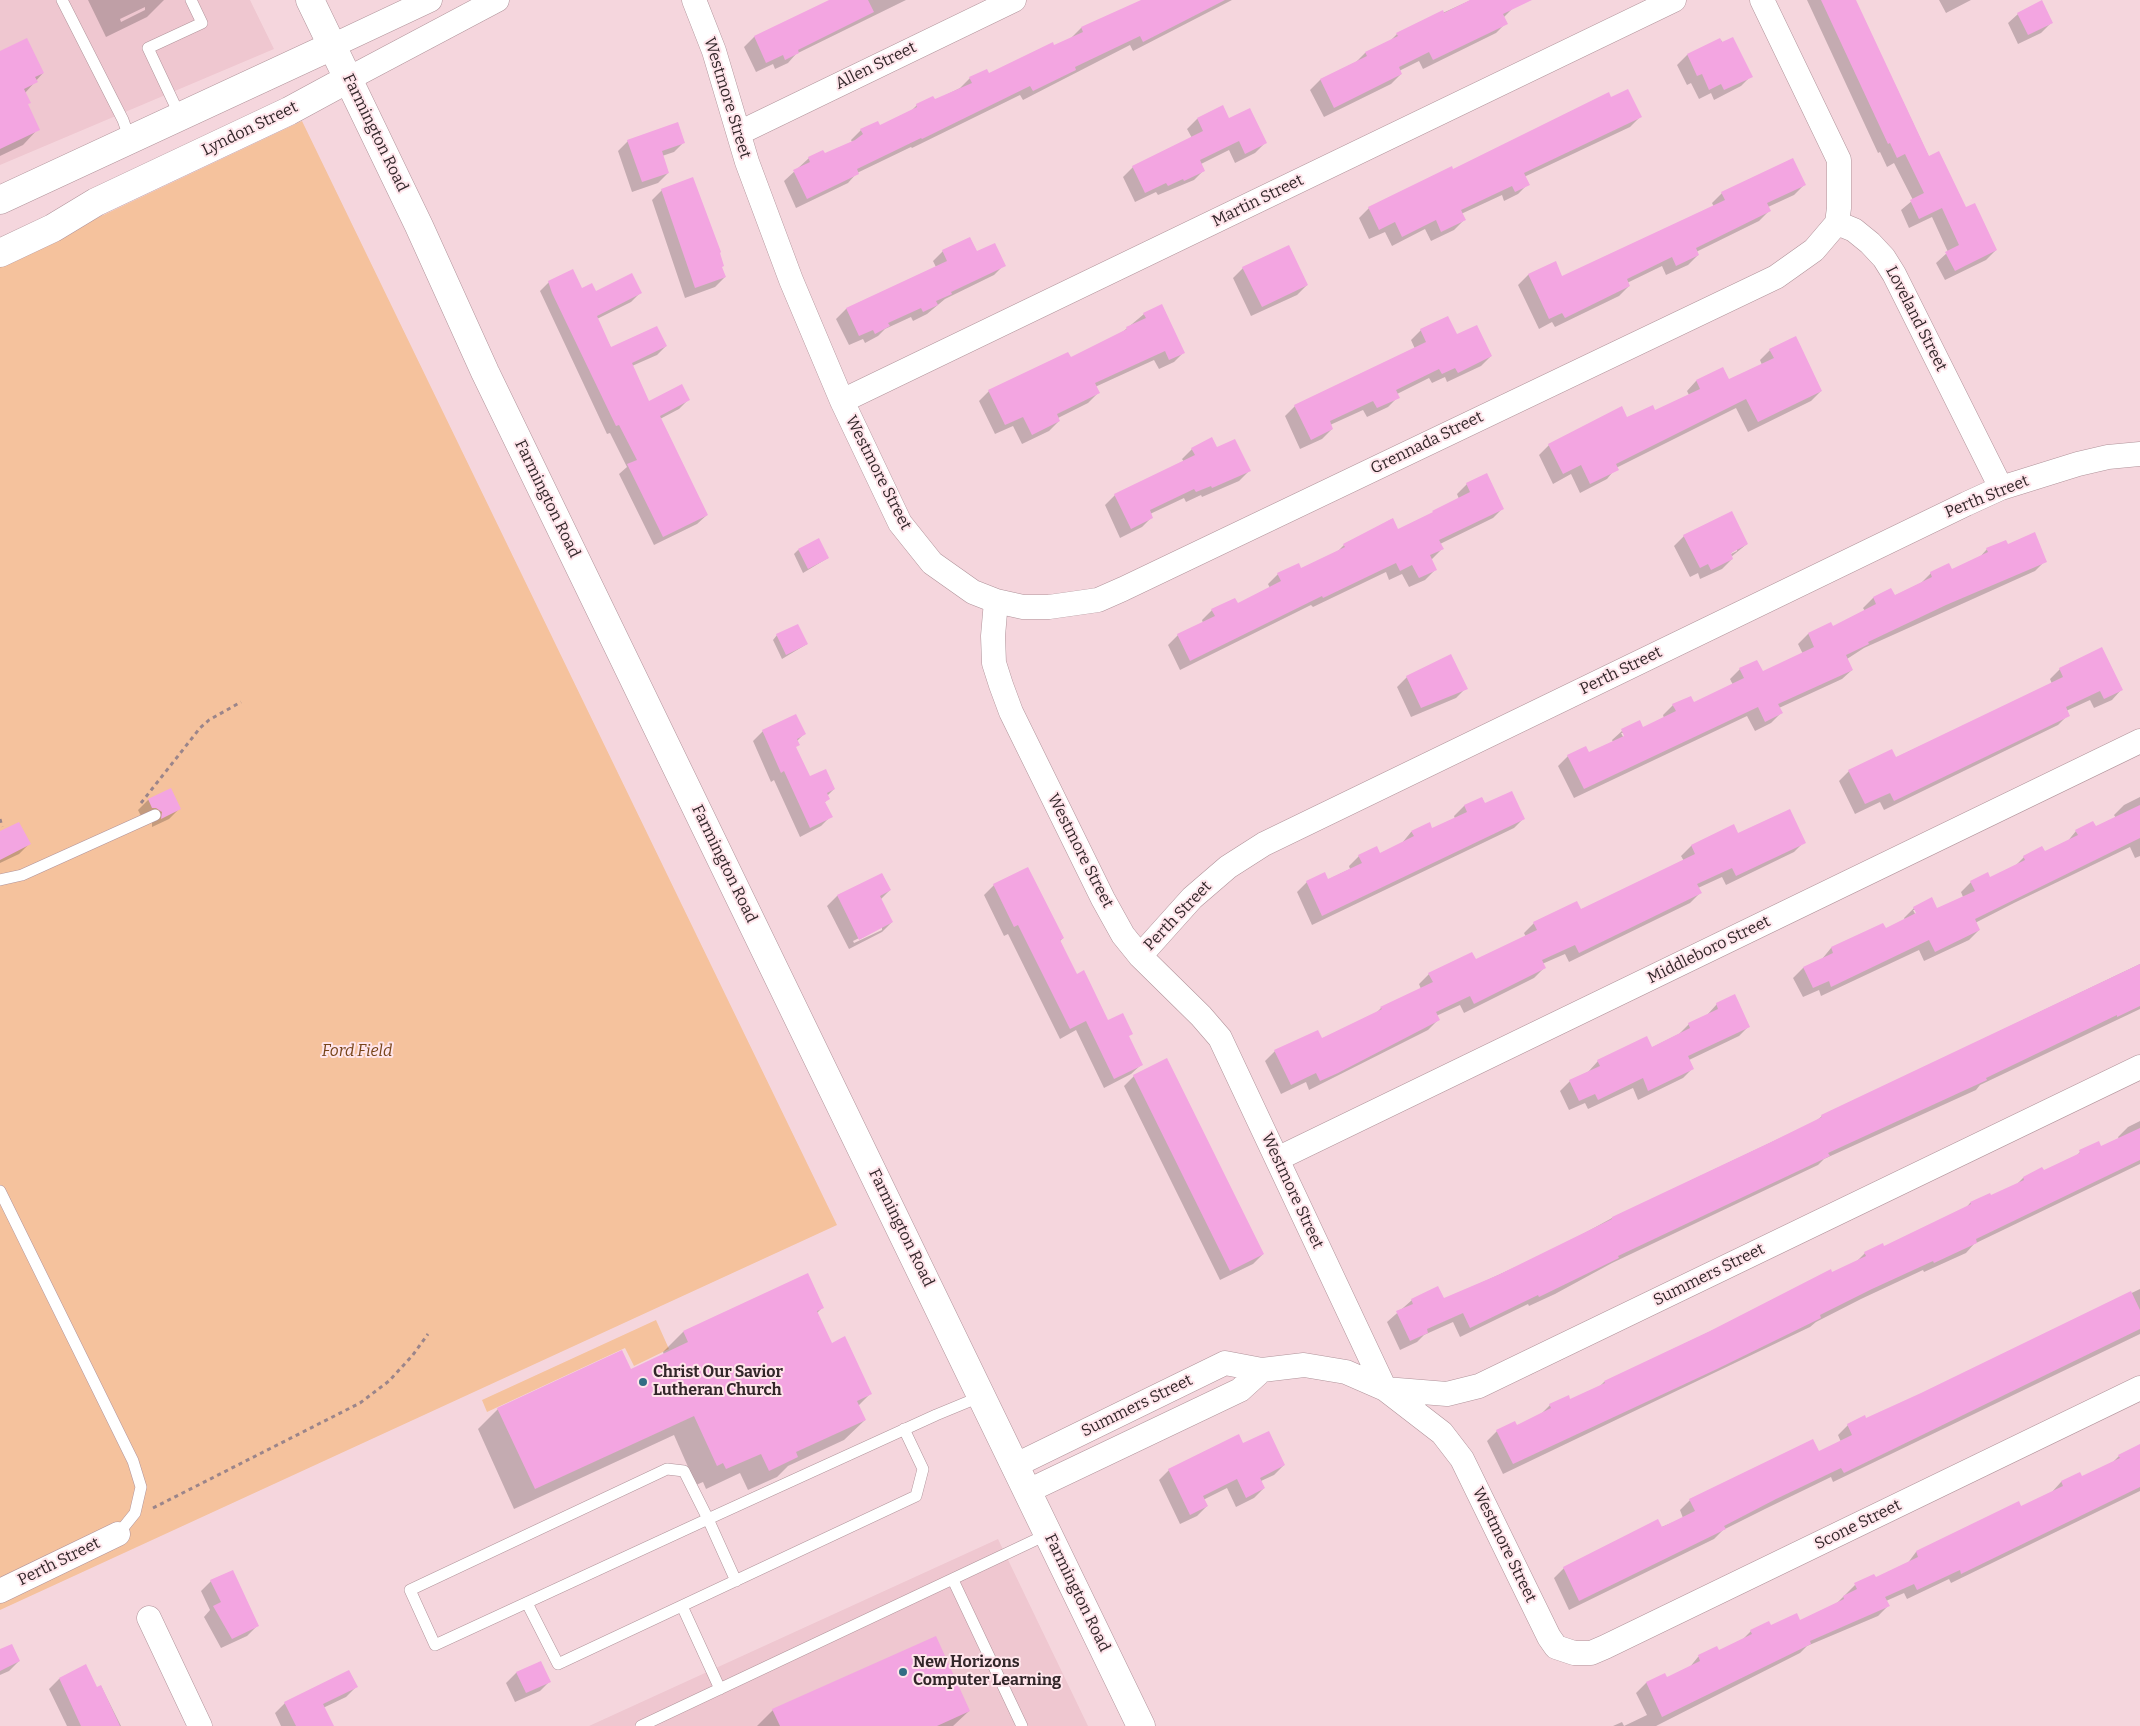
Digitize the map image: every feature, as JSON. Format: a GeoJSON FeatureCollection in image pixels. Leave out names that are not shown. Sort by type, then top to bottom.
{"type":"FeatureCollection","features":[{"type":"Feature","properties":{"kind":"main road","name":"Farmington Road"},"geometry":{"type":"LineString","coordinates":[[310,0],[419,226],[486,372],[1141,1726]]}},
{"type":"Feature","properties":{"kind":"main road"},"geometry":{"type":"LineString","coordinates":[[0,200],[332,46]]}},
{"type":"Feature","properties":{"kind":"main road","name":"Lyndon Street"},"geometry":{"type":"LineString","coordinates":[[0,253],[53,228],[96,202],[289,111],[348,79]]}},
{"type":"Feature","properties":{"kind":"street"},"geometry":{"type":"LineString","coordinates":[[332,46],[430,0]]}},
{"type":"Feature","properties":{"kind":"street","name":"Lyndon Street"},"geometry":{"type":"LineString","coordinates":[[348,79],[497,0]]}},
{"type":"Feature","properties":{"kind":"street","name":"Westmore Street"},"geometry":{"type":"LineString","coordinates":[[694,0],[714,51],[738,133],[791,280],[842,401],[900,523],[913,542],[932,563],[952,579],[973,592],[996,601],[992,636],[994,663],[1011,712],[1103,899],[1123,934],[1140,956],[1201,1016],[1220,1038],[1385,1389],[1442,1433],[1462,1459],[1549,1637],[1556,1647],[1574,1653]]}},
{"type":"Feature","properties":{"kind":"street","name":"Allen Street"},"geometry":{"type":"LineString","coordinates":[[738,133],[1014,0]]}},
{"type":"Feature","properties":{"kind":"street","name":"Martin Street"},"geometry":{"type":"LineString","coordinates":[[842,401],[1674,0]]}},
{"type":"Feature","properties":{"kind":"street"},"geometry":{"type":"LineString","coordinates":[[1762,0],[1838,160],[1839,208],[1837,223]]}},
{"type":"Feature","properties":{"kind":"street","name":"Loveland Street"},"geometry":{"type":"LineString","coordinates":[[1837,223],[1854,230],[1870,244],[1884,258],[1894,274],[2001,488]]}},
{"type":"Feature","properties":{"kind":"street","name":"Grennada Street"},"geometry":{"type":"LineString","coordinates":[[996,601],[1049,608],[1082,604],[1114,593],[1776,277],[1814,250],[1837,223]]}},
{"type":"Feature","properties":{"kind":"street","name":"Perth Street"},"geometry":{"type":"LineString","coordinates":[[1140,956],[1192,898],[1228,866],[1264,844],[2001,488],[2078,464],[2108,457],[2140,454]]}},
{"type":"Feature","properties":{"kind":"street","name":"Middleboro Street"},"geometry":{"type":"LineString","coordinates":[[1277,1159],[2140,741]]}},
{"type":"Feature","properties":{"kind":"street","name":"Summers Street"},"geometry":{"type":"LineString","coordinates":[[1016,1465],[1225,1364],[1262,1370],[1304,1365],[1346,1372],[1385,1389],[1447,1394],[1479,1386],[2140,1067]]}},
{"type":"Feature","properties":{"kind":"street","name":"Summers Street"},"geometry":{"type":"LineString","coordinates":[[1028,1491],[1240,1390],[1262,1370]]}},
{"type":"Feature","properties":{"kind":"street","name":"Scone Street"},"geometry":{"type":"LineString","coordinates":[[1574,1653],[1591,1653],[1605,1647],[2140,1388]]}},
{"type":"Feature","properties":{"kind":"street","name":"Perth Street"},"geometry":{"type":"LineString","coordinates":[[0,1590],[118,1534]]}},
{"type":"Feature","properties":{"kind":"street"},"geometry":{"type":"LineString","coordinates":[[149,1618],[200,1726]]}},
{"type":"Feature","properties":{"kind":"lane"},"geometry":{"type":"LineString","coordinates":[[62,0],[123,120],[130,140]]}},
{"type":"Feature","properties":{"kind":"lane"},"geometry":{"type":"LineString","coordinates":[[180,116],[148,48],[202,23],[191,0]]}},
{"type":"Feature","properties":{"kind":"lane"},"geometry":{"type":"LineString","coordinates":[[0,880],[22,875],[155,816]]}},
{"type":"Feature","properties":{"kind":"lane"},"geometry":{"type":"LineString","coordinates":[[0,1191],[133,1461],[141,1487],[136,1513],[118,1534]]}},
{"type":"Feature","properties":{"kind":"lane"},"geometry":{"type":"LineString","coordinates":[[736,1581],[708,1519],[684,1471],[666,1469],[410,1590],[435,1645],[527,1603],[708,1519],[904,1429],[982,1396]]}},
{"type":"Feature","properties":{"kind":"lane"},"geometry":{"type":"LineString","coordinates":[[527,1603],[558,1664],[916,1496],[923,1469],[904,1429]]}},
{"type":"Feature","properties":{"kind":"lane"},"geometry":{"type":"LineString","coordinates":[[641,1726],[1049,1534]]}},
{"type":"Feature","properties":{"kind":"lane"},"geometry":{"type":"LineString","coordinates":[[953,1580],[1022,1726]]}},
{"type":"Feature","properties":{"kind":"lane"},"geometry":{"type":"LineString","coordinates":[[682,1606],[720,1689]]}},
{"type":"Feature","properties":{"kind":"path"},"geometry":{"type":"LineString","coordinates":[[118,832],[200,728],[209,720],[241,702]]}},
{"type":"Feature","properties":{"kind":"path"},"geometry":{"type":"LineString","coordinates":[[0,819],[2,827]]}},
{"type":"Feature","properties":{"kind":"path"},"geometry":{"type":"LineString","coordinates":[[136,1513],[163,1503],[360,1403],[389,1381],[412,1356],[428,1334]]}},
{"type":"Feature","properties":{"kind":"shaded area"},"geometry":{"type":"Polygon","coordinates":[[[0,0],[250,0],[274,49],[0,165],[0,0]]]}},
{"type":"Feature","properties":{"kind":"shaded area"},"geometry":{"type":"Polygon","coordinates":[[[998,1539],[1088,1726],[589,1726],[998,1539]]]}},
{"type":"Feature","properties":{"kind":"green space","name":"Ford Field"},"geometry":{"type":"Polygon","coordinates":[[[302,121],[837,1225],[0,1610],[0,264],[302,121]]]}},
{"type":"Feature","properties":{"kind":"green space"},"geometry":{"type":"Polygon","coordinates":[[[656,1320],[669,1349],[634,1366],[625,1348],[487,1412],[482,1400],[656,1320]]]}},
{"type":"Feature","properties":{"kind":"building"},"geometry":{"type":"Polygon","coordinates":[[[829,0],[868,0],[874,12],[798,50],[799,53],[785,60],[783,55],[766,63],[754,36],[829,0]]]}},
{"type":"Feature","properties":{"kind":"building"},"geometry":{"type":"Polygon","coordinates":[[[1141,0],[1225,0],[1143,42],[1140,36],[1075,67],[1076,70],[1033,91],[1030,86],[857,169],[859,174],[807,199],[793,170],[810,162],[808,157],[823,150],[825,153],[855,140],[863,134],[860,129],[878,121],[880,125],[917,107],[916,104],[933,96],[935,99],[972,83],[969,77],[987,69],[989,73],[1053,42],[1054,45],[1083,32],[1081,27],[1141,0]]]}},
{"type":"Feature","properties":{"kind":"building"},"geometry":{"type":"Polygon","coordinates":[[[1470,0],[1532,0],[1503,14],[1508,24],[1433,60],[1429,52],[1399,67],[1402,74],[1334,108],[1320,79],[1367,56],[1365,52],[1398,36],[1396,33],[1443,10],[1444,13],[1470,0]]]}},
{"type":"Feature","properties":{"kind":"building"},"geometry":{"type":"Polygon","coordinates":[[[1821,0],[1856,0],[1929,156],[1939,151],[1966,207],[1975,203],[1997,250],[1955,271],[1945,252],[1959,245],[1942,208],[1919,219],[1910,200],[1924,193],[1905,154],[1897,158],[1890,143],[1888,144],[1821,0]]]}},
{"type":"Feature","properties":{"kind":"building"},"geometry":{"type":"Polygon","coordinates":[[[2042,0],[2053,23],[2028,35],[2017,13],[2042,0]]]}},
{"type":"Feature","properties":{"kind":"building"},"geometry":{"type":"Polygon","coordinates":[[[1733,37],[1753,77],[1724,90],[1721,84],[1709,90],[1702,74],[1697,76],[1687,54],[1720,38],[1722,42],[1733,37]]]}},
{"type":"Feature","properties":{"kind":"building"},"geometry":{"type":"Polygon","coordinates":[[[27,38],[44,73],[35,77],[38,82],[24,89],[31,103],[28,104],[40,130],[0,149],[0,51],[27,38]]]}},
{"type":"Feature","properties":{"kind":"building"},"geometry":{"type":"Polygon","coordinates":[[[1628,89],[1642,117],[1524,173],[1530,185],[1515,192],[1512,186],[1461,210],[1466,220],[1441,232],[1436,220],[1402,237],[1395,222],[1379,230],[1368,207],[1452,166],[1453,169],[1609,92],[1611,97],[1628,89]]]}},
{"type":"Feature","properties":{"kind":"building"},"geometry":{"type":"Polygon","coordinates":[[[1223,105],[1229,118],[1250,108],[1267,143],[1245,154],[1239,141],[1200,160],[1205,171],[1168,186],[1166,183],[1145,193],[1132,166],[1203,131],[1197,118],[1223,105]]]}},
{"type":"Feature","properties":{"kind":"building"},"geometry":{"type":"Polygon","coordinates":[[[678,122],[685,143],[662,151],[669,173],[642,182],[627,140],[678,122]]]}},
{"type":"Feature","properties":{"kind":"building"},"geometry":{"type":"Polygon","coordinates":[[[1793,158],[1806,185],[1767,203],[1771,211],[1696,248],[1699,255],[1676,266],[1672,257],[1627,279],[1630,286],[1565,318],[1562,313],[1549,319],[1528,274],[1556,261],[1562,276],[1725,200],[1721,192],[1793,158]]]}},
{"type":"Feature","properties":{"kind":"building"},"geometry":{"type":"Polygon","coordinates":[[[693,177],[721,252],[724,266],[722,267],[726,277],[695,288],[661,189],[693,177]]]}},
{"type":"Feature","properties":{"kind":"building"},"geometry":{"type":"Polygon","coordinates":[[[970,237],[977,251],[995,243],[1006,266],[951,292],[952,294],[936,301],[938,305],[923,312],[921,308],[888,323],[890,326],[875,334],[873,330],[859,336],[846,308],[947,261],[942,250],[970,237]]]}},
{"type":"Feature","properties":{"kind":"building"},"geometry":{"type":"Polygon","coordinates":[[[1289,245],[1308,285],[1262,307],[1242,267],[1289,245]]]}},
{"type":"Feature","properties":{"kind":"building"},"geometry":{"type":"Polygon","coordinates":[[[573,269],[582,288],[592,283],[596,291],[632,273],[642,293],[597,316],[611,347],[657,326],[667,346],[632,363],[649,401],[682,384],[690,400],[660,416],[708,515],[663,537],[627,464],[637,460],[619,425],[616,426],[552,293],[548,281],[573,269]]]}},
{"type":"Feature","properties":{"kind":"building"},"geometry":{"type":"Polygon","coordinates":[[[1162,304],[1185,353],[1169,360],[1165,351],[1095,383],[1100,393],[1057,414],[1060,421],[1032,435],[1023,417],[1005,425],[988,390],[1068,352],[1071,357],[1146,318],[1143,313],[1162,304]]]}},
{"type":"Feature","properties":{"kind":"building"},"geometry":{"type":"Polygon","coordinates":[[[1448,316],[1457,334],[1477,325],[1492,356],[1458,373],[1455,368],[1442,374],[1439,369],[1396,390],[1400,398],[1377,408],[1373,401],[1330,421],[1333,429],[1311,440],[1294,405],[1426,342],[1420,329],[1448,316]]]}},
{"type":"Feature","properties":{"kind":"building"},"geometry":{"type":"Polygon","coordinates":[[[1796,336],[1822,391],[1758,422],[1746,399],[1616,464],[1619,470],[1590,484],[1581,465],[1563,474],[1548,444],[1622,406],[1627,417],[1653,405],[1655,410],[1700,389],[1696,380],[1723,367],[1729,379],[1774,358],[1769,349],[1796,336]]]}},
{"type":"Feature","properties":{"kind":"building"},"geometry":{"type":"Polygon","coordinates":[[[1212,437],[1217,447],[1235,439],[1251,471],[1212,488],[1211,486],[1196,492],[1194,489],[1150,510],[1153,518],[1131,529],[1114,494],[1195,455],[1191,448],[1212,437]]]}},
{"type":"Feature","properties":{"kind":"building"},"geometry":{"type":"Polygon","coordinates":[[[1487,473],[1504,509],[1439,540],[1444,549],[1430,555],[1437,570],[1419,578],[1412,565],[1400,571],[1396,563],[1323,598],[1322,596],[1190,661],[1177,634],[1215,616],[1211,609],[1235,598],[1238,603],[1281,581],[1277,573],[1299,563],[1301,568],[1345,547],[1343,544],[1393,518],[1398,529],[1433,512],[1470,492],[1466,483],[1487,473]]]}},
{"type":"Feature","properties":{"kind":"building"},"geometry":{"type":"Polygon","coordinates":[[[1732,511],[1748,544],[1731,553],[1733,559],[1711,570],[1708,564],[1700,568],[1683,535],[1732,511]]]}},
{"type":"Feature","properties":{"kind":"building"},"geometry":{"type":"Polygon","coordinates":[[[2035,532],[2047,562],[1946,605],[1868,642],[1869,644],[1846,655],[1853,670],[1778,704],[1783,713],[1765,722],[1758,707],[1584,789],[1567,755],[1586,746],[1589,752],[1624,736],[1621,729],[1640,720],[1643,727],[1676,711],[1672,704],[1691,696],[1694,702],[1744,678],[1739,668],[1757,660],[1763,671],[1814,647],[1808,633],[1831,622],[1833,626],[1876,604],[1873,597],[1891,588],[1895,595],[1932,577],[1930,572],[1949,563],[1952,569],[1988,552],[1986,548],[2006,540],[2008,544],[2035,532]]]}},
{"type":"Feature","properties":{"kind":"building"},"geometry":{"type":"Polygon","coordinates":[[[819,538],[829,558],[808,569],[798,549],[819,538]]]}},
{"type":"Feature","properties":{"kind":"building"},"geometry":{"type":"Polygon","coordinates":[[[798,624],[808,644],[786,655],[776,634],[798,624]]]}},
{"type":"Feature","properties":{"kind":"building"},"geometry":{"type":"Polygon","coordinates":[[[2102,647],[2123,690],[2104,699],[2100,691],[2066,707],[2070,716],[1894,801],[1890,793],[1865,804],[1848,770],[1892,749],[1896,757],[2063,677],[2059,668],[2102,647]]]}},
{"type":"Feature","properties":{"kind":"building"},"geometry":{"type":"Polygon","coordinates":[[[1451,654],[1468,689],[1421,708],[1406,676],[1451,654]]]}},
{"type":"Feature","properties":{"kind":"building"},"geometry":{"type":"Polygon","coordinates":[[[796,714],[806,734],[797,739],[800,745],[796,747],[810,776],[826,769],[835,789],[827,793],[830,799],[825,802],[833,817],[810,828],[784,771],[781,773],[762,730],[796,714]]]}},
{"type":"Feature","properties":{"kind":"building"},"geometry":{"type":"Polygon","coordinates":[[[171,788],[181,809],[161,819],[162,812],[152,808],[148,799],[171,788]]]}},
{"type":"Feature","properties":{"kind":"building"},"geometry":{"type":"Polygon","coordinates":[[[1512,791],[1525,819],[1322,916],[1306,881],[1325,872],[1328,879],[1362,863],[1358,855],[1377,846],[1380,853],[1414,836],[1411,831],[1430,822],[1432,828],[1467,812],[1464,805],[1482,797],[1485,803],[1512,791]]]}},
{"type":"Feature","properties":{"kind":"building"},"geometry":{"type":"Polygon","coordinates":[[[2140,805],[2140,838],[1975,919],[1980,930],[1935,952],[1929,940],[1831,987],[1829,981],[1813,988],[1803,967],[1833,953],[1831,947],[1883,923],[1886,928],[1916,913],[1913,907],[1932,897],[1937,908],[1975,891],[1970,881],[1988,872],[1990,877],[2025,860],[2023,856],[2042,846],[2045,851],[2078,835],[2075,830],[2093,821],[2096,826],[2140,805]]]}},
{"type":"Feature","properties":{"kind":"building"},"geometry":{"type":"Polygon","coordinates":[[[1790,809],[1806,843],[1736,876],[1732,868],[1697,884],[1702,893],[1579,953],[1575,945],[1542,960],[1546,968],[1474,1004],[1470,996],[1436,1012],[1440,1020],[1338,1073],[1320,1081],[1316,1073],[1291,1085],[1274,1050],[1318,1030],[1322,1038],[1382,1009],[1380,1007],[1433,982],[1428,973],[1472,952],[1476,959],[1537,930],[1533,922],[1577,901],[1581,909],[1695,854],[1691,845],[1734,824],[1738,833],[1790,809]]]}},
{"type":"Feature","properties":{"kind":"building"},"geometry":{"type":"Polygon","coordinates":[[[19,822],[31,844],[0,860],[0,831],[19,822]]]}},
{"type":"Feature","properties":{"kind":"building"},"geometry":{"type":"Polygon","coordinates":[[[1028,867],[1064,938],[1060,940],[1077,974],[1084,970],[1108,1020],[1123,1013],[1133,1034],[1129,1036],[1143,1065],[1114,1079],[1086,1021],[1070,1029],[1018,925],[1014,927],[993,884],[1028,867]]]}},
{"type":"Feature","properties":{"kind":"building"},"geometry":{"type":"Polygon","coordinates":[[[882,873],[891,890],[880,896],[893,922],[859,940],[837,895],[882,873]]]}},
{"type":"Feature","properties":{"kind":"building"},"geometry":{"type":"Polygon","coordinates":[[[2140,964],[2140,1006],[2117,1017],[2117,1015],[1986,1078],[1987,1080],[1828,1153],[1830,1156],[1618,1256],[1619,1258],[1539,1297],[1538,1295],[1470,1328],[1463,1313],[1427,1329],[1428,1333],[1410,1341],[1396,1311],[1413,1304],[1411,1299],[1438,1286],[1444,1298],[1498,1275],[1612,1219],[1612,1217],[1822,1117],[1821,1115],[2140,964]]]}},
{"type":"Feature","properties":{"kind":"building"},"geometry":{"type":"Polygon","coordinates":[[[1735,994],[1750,1027],[1688,1056],[1694,1069],[1648,1091],[1643,1078],[1598,1100],[1595,1094],[1579,1101],[1569,1080],[1600,1066],[1597,1060],[1647,1036],[1652,1047],[1690,1028],[1688,1023],[1718,1009],[1716,1003],[1735,994]]]}},
{"type":"Feature","properties":{"kind":"building"},"geometry":{"type":"Polygon","coordinates":[[[1167,1058],[1264,1254],[1230,1271],[1133,1075],[1167,1058]]]}},
{"type":"Feature","properties":{"kind":"building"},"geometry":{"type":"Polygon","coordinates":[[[2140,1128],[2140,1160],[1976,1239],[1977,1243],[1872,1289],[1820,1315],[1821,1318],[1717,1369],[1513,1464],[1496,1430],[1515,1421],[1517,1425],[1551,1408],[1549,1404],[1569,1395],[1570,1399],[1605,1383],[1604,1381],[1710,1331],[1831,1269],[1832,1272],[1866,1256],[1864,1252],[1883,1243],[1884,1246],[1971,1204],[1970,1202],[2024,1180],[2023,1177],[2042,1167],[2044,1170],[2080,1153],[2079,1150],[2099,1141],[2101,1146],[2140,1128]]]}},
{"type":"Feature","properties":{"kind":"building","name":"Christ Our Savior Lutheran Church"},"geometry":{"type":"Polygon","coordinates":[[[808,1273],[824,1308],[817,1311],[832,1343],[845,1336],[872,1394],[857,1401],[866,1420],[796,1452],[798,1457],[769,1471],[761,1454],[726,1469],[723,1463],[717,1466],[694,1416],[535,1489],[497,1408],[622,1350],[631,1369],[688,1342],[683,1331],[808,1273]]]}},
{"type":"Feature","properties":{"kind":"building"},"geometry":{"type":"Polygon","coordinates":[[[2131,1291],[2140,1310],[2140,1329],[1844,1473],[1841,1468],[1776,1499],[1724,1526],[1726,1529],[1579,1601],[1563,1567],[1658,1519],[1662,1527],[1695,1511],[1689,1499],[1813,1439],[1819,1451],[1852,1435],[1847,1424],[1865,1415],[1866,1418],[1921,1393],[2131,1291]]]}},
{"type":"Feature","properties":{"kind":"building"},"geometry":{"type":"Polygon","coordinates":[[[1269,1431],[1285,1465],[1260,1478],[1265,1488],[1246,1498],[1237,1479],[1203,1496],[1208,1506],[1190,1515],[1168,1469],[1239,1434],[1243,1443],[1269,1431]]]}},
{"type":"Feature","properties":{"kind":"building"},"geometry":{"type":"Polygon","coordinates":[[[2140,1444],[2140,1487],[1961,1574],[1960,1570],[1917,1590],[1914,1584],[1885,1597],[1890,1606],[1810,1641],[1811,1644],[1662,1717],[1646,1682],[1665,1673],[1667,1677],[1700,1661],[1698,1655],[1717,1646],[1719,1650],[1752,1634],[1750,1630],[1769,1621],[1771,1625],[1797,1613],[1800,1620],[1844,1599],[1843,1596],[1857,1589],[1854,1583],[1874,1574],[1876,1577],[1918,1557],[1916,1551],[2019,1501],[2021,1506],[2063,1486],[2061,1481],[2080,1472],[2082,1476],[2120,1458],[2118,1455],[2140,1444]]]}},
{"type":"Feature","properties":{"kind":"building"},"geometry":{"type":"Polygon","coordinates":[[[233,1570],[259,1626],[232,1639],[213,1606],[221,1602],[210,1580],[233,1570]]]}},
{"type":"Feature","properties":{"kind":"building","name":"New Horizons Computer Learning"},"geometry":{"type":"Polygon","coordinates":[[[936,1636],[970,1711],[937,1726],[780,1726],[772,1709],[936,1636]]]}},
{"type":"Feature","properties":{"kind":"building"},"geometry":{"type":"Polygon","coordinates":[[[12,1644],[20,1661],[0,1671],[0,1649],[12,1644]]]}},
{"type":"Feature","properties":{"kind":"building"},"geometry":{"type":"Polygon","coordinates":[[[541,1661],[551,1682],[526,1693],[516,1672],[541,1661]]]}},
{"type":"Feature","properties":{"kind":"building"},"geometry":{"type":"Polygon","coordinates":[[[86,1664],[97,1687],[101,1685],[120,1726],[81,1726],[59,1678],[86,1664]]]}},
{"type":"Feature","properties":{"kind":"building"},"geometry":{"type":"Polygon","coordinates":[[[349,1670],[358,1687],[323,1704],[334,1726],[296,1726],[284,1702],[349,1670]]]}},
{"type":"Feature","properties":{"kind":"place","name":"Christ Our Savior Lutheran Church"},"geometry":{"type":"Point","coordinates":[643,1382]}},
{"type":"Feature","properties":{"kind":"place","name":"New Horizons Computer Learning"},"geometry":{"type":"Point","coordinates":[903,1672]}}]}
